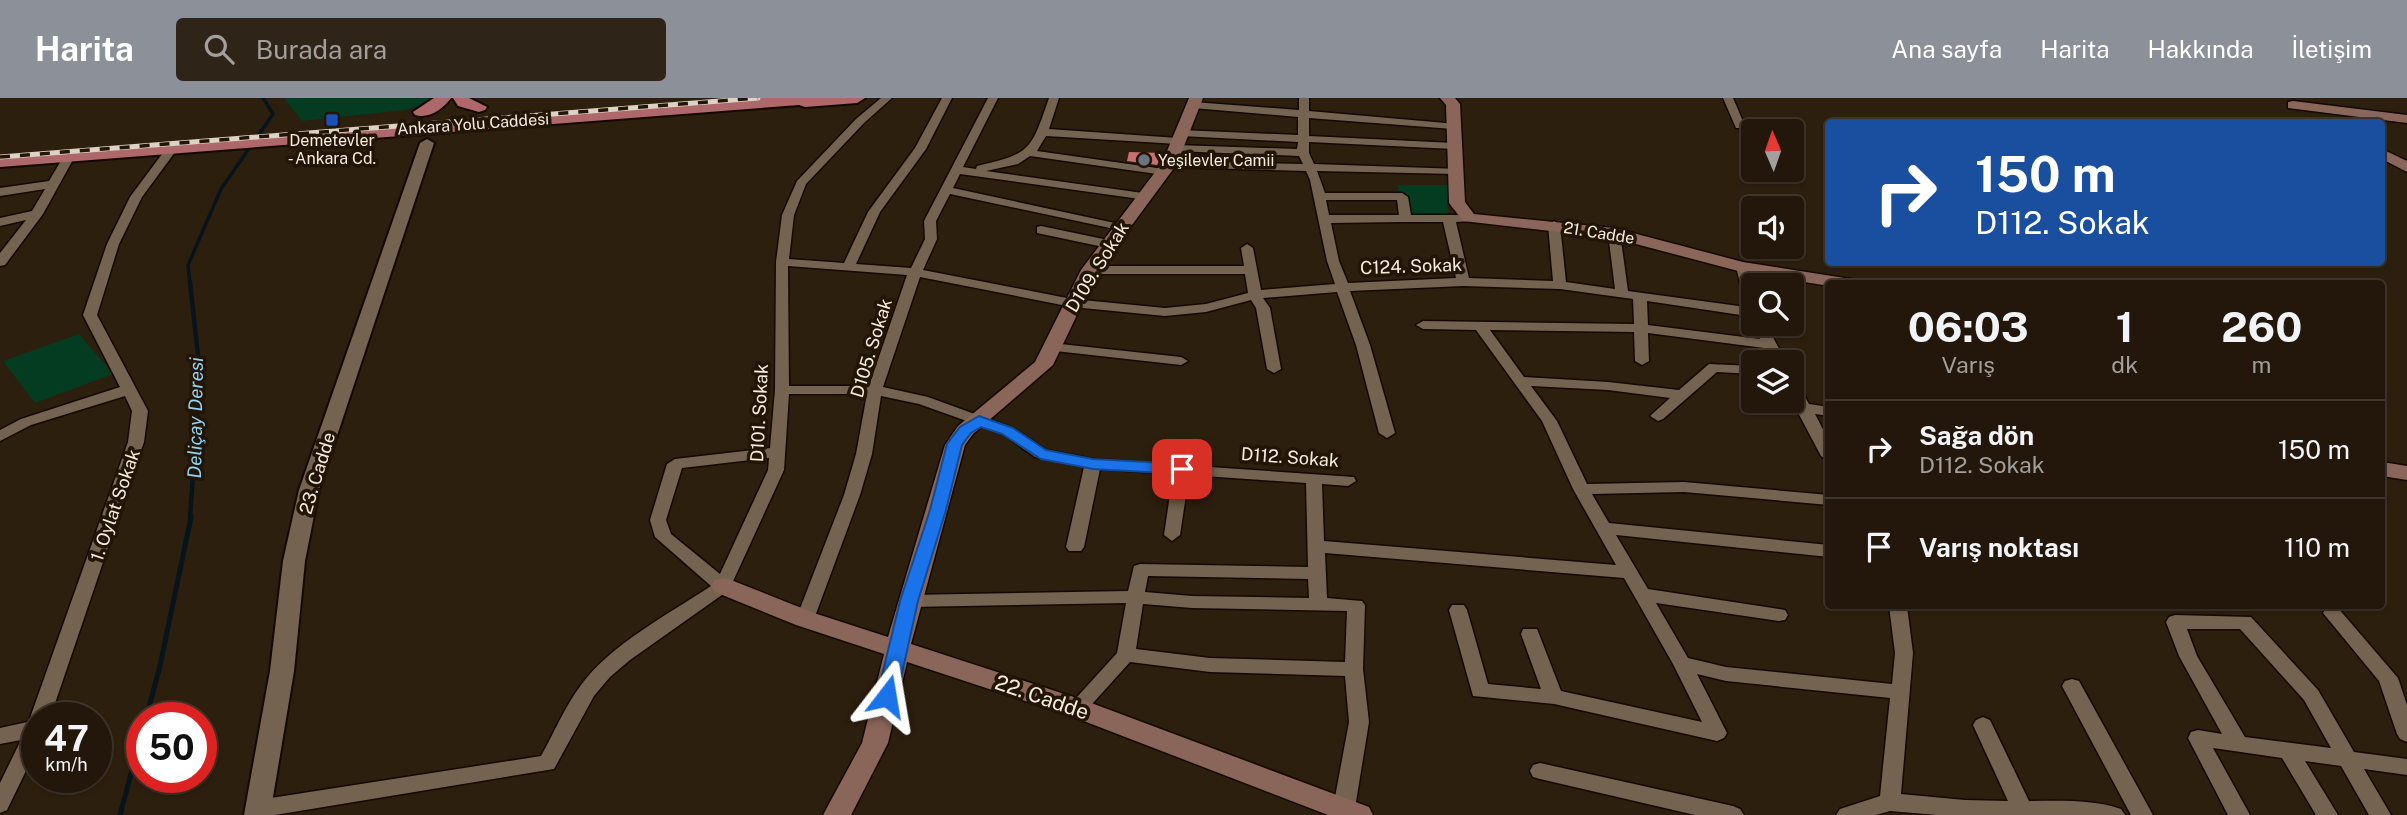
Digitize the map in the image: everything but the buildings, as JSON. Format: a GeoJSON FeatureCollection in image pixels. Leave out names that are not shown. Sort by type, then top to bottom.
{"type":"FeatureCollection","features":[{"type":"Feature","properties":{"kind":"highway"},"geometry":{"type":"LineString","coordinates":[[421,112],[438,104],[443,98]]}},
{"type":"Feature","properties":{"kind":"highway"},"geometry":{"type":"LineString","coordinates":[[376,118],[486,106],[464,103],[461,98]]}},
{"type":"Feature","properties":{"kind":"highway","name":"Ankara Yolu Caddesi"},"geometry":{"type":"LineString","coordinates":[[0,162],[172,148],[303,132],[376,118],[653,98]]}},
{"type":"Feature","properties":{"kind":"highway","name":"Ankara Yolu Caddesi"},"geometry":{"type":"LineString","coordinates":[[0,145],[200,131],[360,132],[820,98]]}},
{"type":"Feature","properties":{"kind":"highway"},"geometry":{"type":"LineString","coordinates":[[360,132],[479,126],[857,98]]}},
{"type":"Feature","properties":{"kind":"highway"},"geometry":{"type":"LineString","coordinates":[[303,132],[405,135],[416,136],[428,143],[448,134],[479,126]]}},
{"type":"Feature","properties":{"kind":"main road"},"geometry":{"type":"LineString","coordinates":[[1447,98],[1453,104],[1457,203],[1469,218]]}},
{"type":"Feature","properties":{"kind":"main road"},"geometry":{"type":"LineString","coordinates":[[2289,101],[2407,119]]}},
{"type":"Feature","properties":{"kind":"main road"},"geometry":{"type":"LineString","coordinates":[[2289,101],[2321,119]]}},
{"type":"Feature","properties":{"kind":"main road","name":"D109. Sokak"},"geometry":{"type":"LineString","coordinates":[[837,815],[875,743],[909,601],[938,510],[955,444],[965,430],[1043,365],[1090,270],[1174,152],[1194,102]]}},
{"type":"Feature","properties":{"kind":"main road"},"geometry":{"type":"LineString","coordinates":[[2385,155],[2407,167]]}},
{"type":"Feature","properties":{"kind":"main road","name":"21. Cadde"},"geometry":{"type":"LineString","coordinates":[[1469,218],[1614,233],[1742,267],[1825,280]]}},
{"type":"Feature","properties":{"kind":"main road"},"geometry":{"type":"LineString","coordinates":[[2385,469],[2407,473]]}},
{"type":"Feature","properties":{"kind":"main road","name":"22. Cadde"},"geometry":{"type":"LineString","coordinates":[[723,586],[805,619],[1077,708],[1351,811]]}},
{"type":"Feature","properties":{"kind":"street","name":"D101. Sokak"},"geometry":{"type":"LineString","coordinates":[[723,586],[776,470],[782,390],[782,262],[788,215],[801,183],[860,121],[887,98]]}},
{"type":"Feature","properties":{"kind":"street"},"geometry":{"type":"LineString","coordinates":[[848,268],[874,212],[920,149],[947,98]]}},
{"type":"Feature","properties":{"kind":"street","name":"D105. Sokak"},"geometry":{"type":"LineString","coordinates":[[805,619],[852,495],[864,454],[876,390],[915,272],[931,239],[930,220],[993,98]]}},
{"type":"Feature","properties":{"kind":"street"},"geometry":{"type":"LineString","coordinates":[[958,170],[1017,162],[1030,153],[1042,132],[1054,98]]}},
{"type":"Feature","properties":{"kind":"street"},"geometry":{"type":"LineString","coordinates":[[1304,98],[1303,147],[1319,196],[1333,261],[1363,345],[1387,433]]}},
{"type":"Feature","properties":{"kind":"street"},"geometry":{"type":"LineString","coordinates":[[1728,98],[1740,126]]}},
{"type":"Feature","properties":{"kind":"street"},"geometry":{"type":"LineString","coordinates":[[1194,102],[1453,126]]}},
{"type":"Feature","properties":{"kind":"street"},"geometry":{"type":"LineString","coordinates":[[1042,132],[1311,169],[1456,171]]}},
{"type":"Feature","properties":{"kind":"street","name":"23. Cadde"},"geometry":{"type":"LineString","coordinates":[[258,812],[282,671],[295,561],[309,490],[428,143]]}},
{"type":"Feature","properties":{"kind":"street"},"geometry":{"type":"LineString","coordinates":[[1030,153],[1454,146]]}},
{"type":"Feature","properties":{"kind":"street","name":"1. Oylat Sokak"},"geometry":{"type":"LineString","coordinates":[[46,702],[136,442],[140,411],[90,315],[94,297],[113,244],[136,197],[172,148]]}},
{"type":"Feature","properties":{"kind":"street"},"geometry":{"type":"LineString","coordinates":[[0,262],[6,248],[37,214],[69,156]]}},
{"type":"Feature","properties":{"kind":"street"},"geometry":{"type":"LineString","coordinates":[[958,170],[1143,197]]}},
{"type":"Feature","properties":{"kind":"street"},"geometry":{"type":"LineString","coordinates":[[0,192],[53,184]]}},
{"type":"Feature","properties":{"kind":"street"},"geometry":{"type":"LineString","coordinates":[[947,190],[1120,228]]}},
{"type":"Feature","properties":{"kind":"street"},"geometry":{"type":"LineString","coordinates":[[1319,196],[1402,197],[1406,220]]}},
{"type":"Feature","properties":{"kind":"street"},"geometry":{"type":"LineString","coordinates":[[0,222],[37,214]]}},
{"type":"Feature","properties":{"kind":"street"},"geometry":{"type":"LineString","coordinates":[[1324,219],[1469,218]]}},
{"type":"Feature","properties":{"kind":"street"},"geometry":{"type":"LineString","coordinates":[[1450,220],[1463,282]]}},
{"type":"Feature","properties":{"kind":"street"},"geometry":{"type":"LineString","coordinates":[[1554,225],[1560,285]]}},
{"type":"Feature","properties":{"kind":"street"},"geometry":{"type":"LineString","coordinates":[[1041,230],[1108,244]]}},
{"type":"Feature","properties":{"kind":"street"},"geometry":{"type":"LineString","coordinates":[[1614,233],[1622,294]]}},
{"type":"Feature","properties":{"kind":"street"},"geometry":{"type":"LineString","coordinates":[[1247,248],[1255,295],[1263,308],[1274,369]]}},
{"type":"Feature","properties":{"kind":"street","name":"C124. Sokak"},"geometry":{"type":"LineString","coordinates":[[782,262],[915,272],[1072,303],[1165,312],[1206,308],[1255,295],[1342,286],[1463,282],[1560,285],[1741,310]]}},
{"type":"Feature","properties":{"kind":"street"},"geometry":{"type":"LineString","coordinates":[[1742,267],[1743,273]]}},
{"type":"Feature","properties":{"kind":"street"},"geometry":{"type":"LineString","coordinates":[[1090,270],[1251,270]]}},
{"type":"Feature","properties":{"kind":"street"},"geometry":{"type":"LineString","coordinates":[[1640,296],[1642,360]]}},
{"type":"Feature","properties":{"kind":"street"},"geometry":{"type":"LineString","coordinates":[[1423,325],[1641,328],[1769,344]]}},
{"type":"Feature","properties":{"kind":"street"},"geometry":{"type":"LineString","coordinates":[[1458,610],[1480,691],[1554,697],[1717,733],[1682,663],[1581,489],[1549,421],[1480,326]]}},
{"type":"Feature","properties":{"kind":"street"},"geometry":{"type":"LineString","coordinates":[[1765,336],[1772,350]]}},
{"type":"Feature","properties":{"kind":"street"},"geometry":{"type":"LineString","coordinates":[[1051,347],[1181,361]]}},
{"type":"Feature","properties":{"kind":"street"},"geometry":{"type":"LineString","coordinates":[[1658,416],[1714,367],[1741,369]]}},
{"type":"Feature","properties":{"kind":"street"},"geometry":{"type":"LineString","coordinates":[[1520,381],[1608,386],[1683,395]]}},
{"type":"Feature","properties":{"kind":"street"},"geometry":{"type":"LineString","coordinates":[[0,436],[26,422],[130,389]]}},
{"type":"Feature","properties":{"kind":"street","name":"D112. Sokak"},"geometry":{"type":"LineString","coordinates":[[782,390],[876,390],[923,400],[1007,431],[1041,454],[1093,464],[1348,481]]}},
{"type":"Feature","properties":{"kind":"street"},"geometry":{"type":"LineString","coordinates":[[1804,407],[1825,411]]}},
{"type":"Feature","properties":{"kind":"street"},"geometry":{"type":"LineString","coordinates":[[1804,409],[1825,448]]}},
{"type":"Feature","properties":{"kind":"street"},"geometry":{"type":"LineString","coordinates":[[258,812],[547,763],[587,691],[623,655],[723,586],[663,537],[658,520],[675,464],[778,452]]}},
{"type":"Feature","properties":{"kind":"street"},"geometry":{"type":"LineString","coordinates":[[1075,547],[1093,464]]}},
{"type":"Feature","properties":{"kind":"street"},"geometry":{"type":"LineString","coordinates":[[1172,535],[1182,469]]}},
{"type":"Feature","properties":{"kind":"street"},"geometry":{"type":"LineString","coordinates":[[1314,478],[1318,605]]}},
{"type":"Feature","properties":{"kind":"street"},"geometry":{"type":"LineString","coordinates":[[1581,489],[1684,487],[1825,500]]}},
{"type":"Feature","properties":{"kind":"street"},"geometry":{"type":"LineString","coordinates":[[1604,528],[1825,551]]}},
{"type":"Feature","properties":{"kind":"street"},"geometry":{"type":"LineString","coordinates":[[1315,546],[1628,572]]}},
{"type":"Feature","properties":{"kind":"street"},"geometry":{"type":"LineString","coordinates":[[1077,708],[1126,654],[1140,570],[1315,573]]}},
{"type":"Feature","properties":{"kind":"street"},"geometry":{"type":"LineString","coordinates":[[1641,594],[1779,615]]}},
{"type":"Feature","properties":{"kind":"street"},"geometry":{"type":"LineString","coordinates":[[909,601],[1136,597],[1192,602],[1356,605],[1354,668],[1359,722],[1351,811]]}},
{"type":"Feature","properties":{"kind":"street"},"geometry":{"type":"LineString","coordinates":[[1890,802],[1905,653],[1898,609]]}},
{"type":"Feature","properties":{"kind":"street"},"geometry":{"type":"LineString","coordinates":[[2332,612],[2388,678],[2407,734]]}},
{"type":"Feature","properties":{"kind":"street"},"geometry":{"type":"LineString","coordinates":[[2238,743],[2188,656],[2175,622],[2245,622],[2311,695],[2381,815]]}},
{"type":"Feature","properties":{"kind":"street"},"geometry":{"type":"LineString","coordinates":[[1530,634],[1554,697]]}},
{"type":"Feature","properties":{"kind":"street"},"geometry":{"type":"LineString","coordinates":[[1126,654],[1210,665],[1354,668]]}},
{"type":"Feature","properties":{"kind":"street"},"geometry":{"type":"LineString","coordinates":[[1682,663],[1726,674],[1901,692]]}},
{"type":"Feature","properties":{"kind":"street"},"geometry":{"type":"LineString","coordinates":[[2072,686],[2142,815]]}},
{"type":"Feature","properties":{"kind":"street"},"geometry":{"type":"LineString","coordinates":[[1983,725],[2031,812]]}},
{"type":"Feature","properties":{"kind":"street"},"geometry":{"type":"LineString","coordinates":[[0,736],[21,732]]}},
{"type":"Feature","properties":{"kind":"street"},"geometry":{"type":"LineString","coordinates":[[2239,815],[2198,738],[2407,767]]}},
{"type":"Feature","properties":{"kind":"street"},"geometry":{"type":"LineString","coordinates":[[2288,750],[2327,815]]}},
{"type":"Feature","properties":{"kind":"street"},"geometry":{"type":"LineString","coordinates":[[1,801],[21,760]]}},
{"type":"Feature","properties":{"kind":"street"},"geometry":{"type":"LineString","coordinates":[[1541,771],[1733,815]]}},
{"type":"Feature","properties":{"kind":"street"},"geometry":{"type":"LineString","coordinates":[[1847,815],[1890,802],[1967,812],[2078,810],[2114,815]]}},
{"type":"Feature","properties":{"kind":"green space"},"geometry":{"type":"Polygon","coordinates":[[[284,98],[436,98],[434,102],[405,110],[302,121],[284,98]]]}},
{"type":"Feature","properties":{"kind":"green space"},"geometry":{"type":"Polygon","coordinates":[[[1397,185],[1447,185],[1448,216],[1410,216],[1407,195],[1399,195],[1397,185]]]}},
{"type":"Feature","properties":{"kind":"green space"},"geometry":{"type":"Polygon","coordinates":[[[79,334],[113,374],[35,403],[3,361],[79,334]]]}},
{"type":"Feature","properties":{"kind":"waterway","name":"Deliçay Deresi"},"geometry":{"type":"LineString","coordinates":[[190,284],[188,265],[221,189],[273,114],[263,98]]}},
{"type":"Feature","properties":{"kind":"waterway","name":"Deliçay Deresi"},"geometry":{"type":"LineString","coordinates":[[190,282],[200,374],[190,518]]}},
{"type":"Feature","properties":{"kind":"waterway","name":"Deliçay Deresi"},"geometry":{"type":"LineString","coordinates":[[150,702],[191,517]]}},
{"type":"Feature","properties":{"kind":"waterway","name":"Deliçay Deresi"},"geometry":{"type":"LineString","coordinates":[[120,815],[126,793]]}},
{"type":"Feature","properties":{"kind":"railway"},"geometry":{"type":"LineString","coordinates":[[0,157],[758,98]]}},
{"type":"Feature","properties":{"kind":"place","name":"Demetevler - Ankara Cd."},"geometry":{"type":"Point","coordinates":[332,120]}},
{"type":"Feature","properties":{"kind":"place","name":"Yeşilevler Camii"},"geometry":{"type":"Point","coordinates":[1144,160]}},
{"type":"Feature","properties":{"kind":"route"},"geometry":{"type":"LineString","coordinates":[[887,696],[909,601],[938,510],[955,444],[965,430],[979,421],[1007,431],[1041,454],[1093,464],[1182,469]]}}]}
